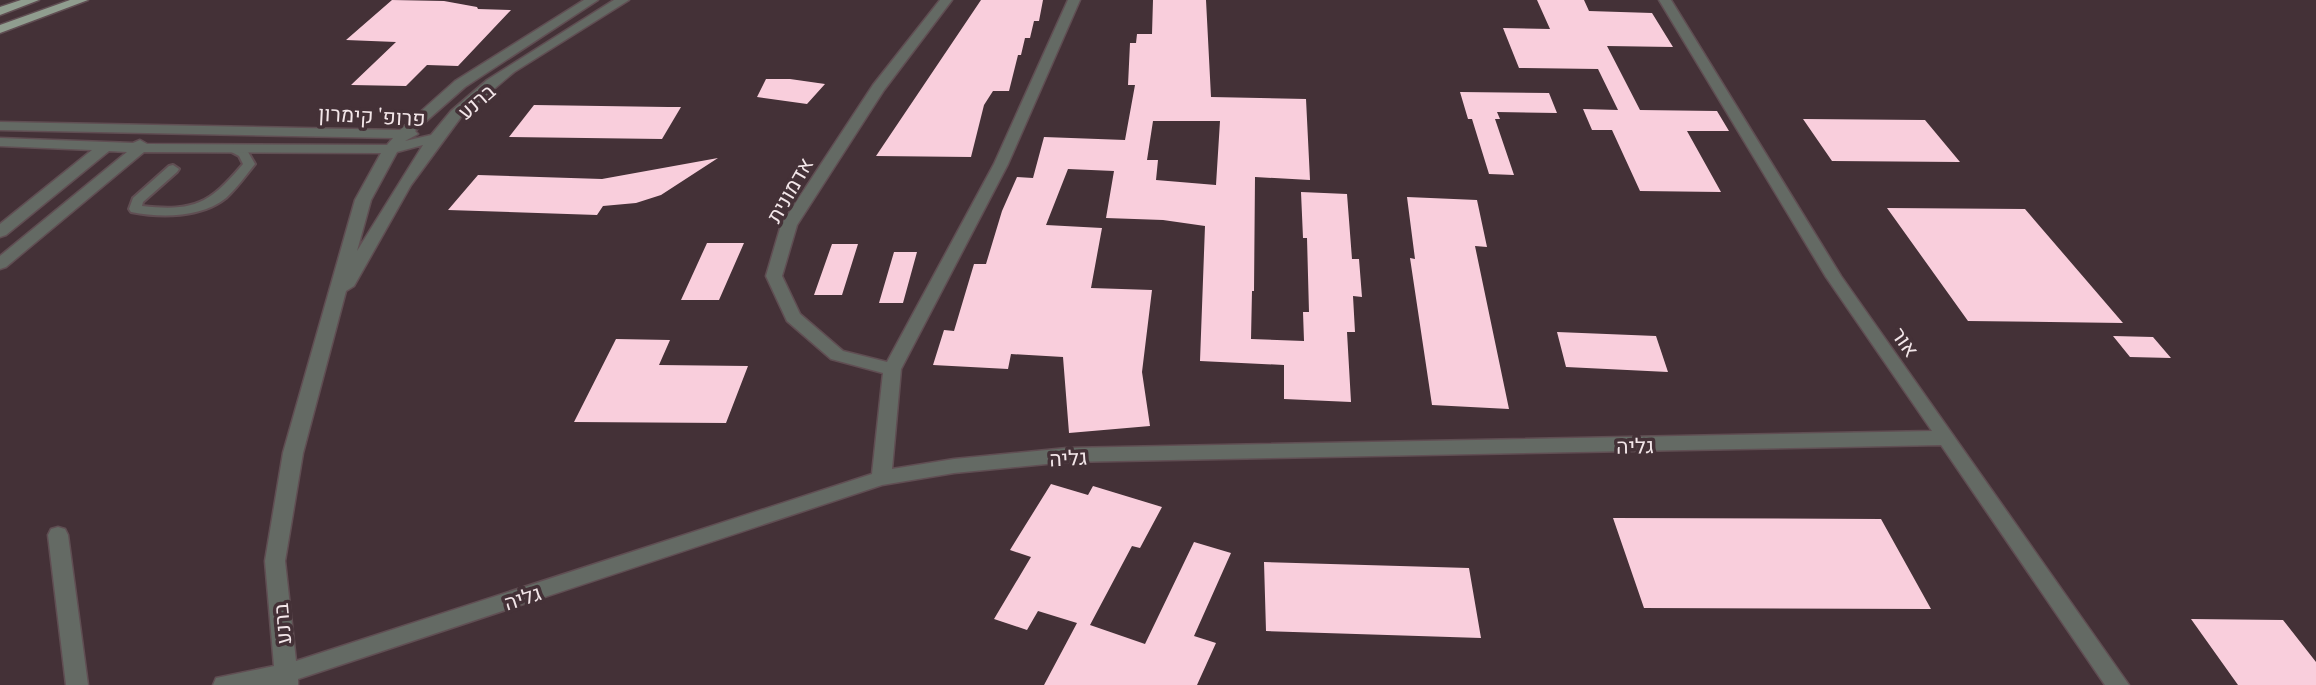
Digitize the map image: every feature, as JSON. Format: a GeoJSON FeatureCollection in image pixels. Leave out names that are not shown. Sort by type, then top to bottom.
{"type":"FeatureCollection","features":[{"type":"Feature","properties":{"kind":"main road"},"geometry":{"type":"LineString","coordinates":[[0,11],[33,0]]}},
{"type":"Feature","properties":{"kind":"main road"},"geometry":{"type":"LineString","coordinates":[[0,29],[82,0]]}},
{"type":"Feature","properties":{"kind":"street","name":"ברנע"},"geometry":{"type":"LineString","coordinates":[[286,680],[275,561],[293,453],[363,200],[391,149],[404,133],[460,84],[592,0]]}},
{"type":"Feature","properties":{"kind":"street","name":"ברנע"},"geometry":{"type":"LineString","coordinates":[[329,317],[366,249],[435,138],[474,96],[555,41],[623,0]]}},
{"type":"Feature","properties":{"kind":"street","name":"אדמונית"},"geometry":{"type":"LineString","coordinates":[[892,369],[837,355],[793,317],[774,276],[789,225],[878,88],[946,0]]}},
{"type":"Feature","properties":{"kind":"street"},"geometry":{"type":"LineString","coordinates":[[881,478],[892,369],[1001,164],[1074,0]]}},
{"type":"Feature","properties":{"kind":"street","name":"אור"},"geometry":{"type":"LineString","coordinates":[[1670,4],[1834,277],[2118,685]]}},
{"type":"Feature","properties":{"kind":"street","name":"פרופ' קימרון"},"geometry":{"type":"LineString","coordinates":[[0,126],[404,133],[435,138]]}},
{"type":"Feature","properties":{"kind":"street"},"geometry":{"type":"LineString","coordinates":[[3,226],[102,147],[142,129]]}},
{"type":"Feature","properties":{"kind":"street"},"geometry":{"type":"LineString","coordinates":[[0,264],[140,148],[142,129]]}},
{"type":"Feature","properties":{"kind":"street","name":"פרופ' קימרון"},"geometry":{"type":"LineString","coordinates":[[0,142],[140,148],[391,149],[435,138]]}},
{"type":"Feature","properties":{"kind":"street"},"geometry":{"type":"LineString","coordinates":[[46,144],[64,150],[75,170]]}},
{"type":"Feature","properties":{"kind":"street"},"geometry":{"type":"LineString","coordinates":[[3,226],[42,230]]}},
{"type":"Feature","properties":{"kind":"street"},"geometry":{"type":"LineString","coordinates":[[0,237],[42,230]]}},
{"type":"Feature","properties":{"kind":"street","name":"גליה"},"geometry":{"type":"LineString","coordinates":[[224,685],[286,680],[881,478],[954,466],[1067,454],[1946,438]]}},
{"type":"Feature","properties":{"kind":"street"},"geometry":{"type":"LineString","coordinates":[[58,535],[77,685]]}},
{"type":"Feature","properties":{"kind":"lane"},"geometry":{"type":"LineString","coordinates":[[173,169],[137,201],[135,209],[157,212],[194,208],[217,199],[249,164],[244,154],[230,148]]}},
{"type":"Feature","properties":{"kind":"building"},"geometry":{"type":"Polygon","coordinates":[[[392,0],[444,1],[478,9],[511,10],[458,66],[427,65],[406,86],[351,85],[396,42],[346,40],[392,0]]]}},
{"type":"Feature","properties":{"kind":"building"},"geometry":{"type":"Polygon","coordinates":[[[981,0],[1043,0],[1039,21],[1034,21],[1030,38],[1025,38],[1021,55],[1018,55],[1009,91],[993,91],[984,105],[971,157],[876,156],[981,0]]]}},
{"type":"Feature","properties":{"kind":"building"},"geometry":{"type":"Polygon","coordinates":[[[1153,0],[1206,0],[1211,97],[1306,99],[1310,180],[1255,177],[1251,339],[1304,341],[1303,312],[1309,312],[1307,238],[1303,238],[1301,192],[1347,194],[1352,259],[1359,259],[1362,297],[1353,296],[1355,332],[1347,332],[1351,402],[1284,399],[1284,365],[1200,361],[1205,226],[1163,220],[1106,218],[1114,171],[1068,169],[1046,225],[1102,228],[1091,288],[1152,290],[1142,372],[1150,426],[1069,433],[1063,357],[1011,354],[1008,369],[933,365],[944,330],[954,331],[974,264],[986,264],[1002,211],[1017,177],[1033,178],[1044,137],[1125,140],[1135,85],[1128,85],[1130,43],[1136,43],[1137,34],[1152,34],[1153,0]],[[1153,121],[1147,160],[1158,160],[1156,180],[1216,185],[1220,121],[1153,121]]]}},
{"type":"Feature","properties":{"kind":"building"},"geometry":{"type":"Polygon","coordinates":[[[1537,0],[1584,0],[1589,11],[1652,13],[1673,47],[1607,46],[1640,110],[1717,111],[1729,131],[1687,131],[1721,192],[1640,191],[1612,130],[1592,130],[1583,109],[1618,110],[1598,69],[1519,68],[1503,28],[1550,29],[1537,0]]]}},
{"type":"Feature","properties":{"kind":"building"},"geometry":{"type":"Polygon","coordinates":[[[766,79],[825,84],[807,104],[757,97],[766,79]]]}},
{"type":"Feature","properties":{"kind":"building"},"geometry":{"type":"Polygon","coordinates":[[[1460,92],[1549,93],[1557,113],[1497,112],[1500,119],[1495,119],[1514,175],[1489,174],[1472,119],[1468,119],[1460,92]]]}},
{"type":"Feature","properties":{"kind":"building"},"geometry":{"type":"Polygon","coordinates":[[[534,105],[681,107],[662,139],[509,137],[534,105]]]}},
{"type":"Feature","properties":{"kind":"building"},"geometry":{"type":"Polygon","coordinates":[[[1803,119],[1925,120],[1960,162],[1832,161],[1803,119]]]}},
{"type":"Feature","properties":{"kind":"building"},"geometry":{"type":"Polygon","coordinates":[[[718,158],[661,195],[636,203],[603,206],[597,215],[448,210],[478,175],[602,179],[718,158]]]}},
{"type":"Feature","properties":{"kind":"building"},"geometry":{"type":"Polygon","coordinates":[[[1407,197],[1477,200],[1487,247],[1475,246],[1509,409],[1432,405],[1410,258],[1415,259],[1407,197]]]}},
{"type":"Feature","properties":{"kind":"building"},"geometry":{"type":"Polygon","coordinates":[[[1887,208],[2025,209],[2123,323],[1968,321],[1887,208]]]}},
{"type":"Feature","properties":{"kind":"building"},"geometry":{"type":"Polygon","coordinates":[[[707,243],[744,243],[719,300],[681,300],[707,243]]]}},
{"type":"Feature","properties":{"kind":"building"},"geometry":{"type":"Polygon","coordinates":[[[832,244],[858,244],[842,295],[814,295],[832,244]]]}},
{"type":"Feature","properties":{"kind":"building"},"geometry":{"type":"Polygon","coordinates":[[[894,252],[917,252],[903,303],[879,303],[894,252]]]}},
{"type":"Feature","properties":{"kind":"building"},"geometry":{"type":"Polygon","coordinates":[[[1557,332],[1656,336],[1668,372],[1566,367],[1557,332]]]}},
{"type":"Feature","properties":{"kind":"building"},"geometry":{"type":"Polygon","coordinates":[[[2113,336],[2153,337],[2171,358],[2130,357],[2113,336]]]}},
{"type":"Feature","properties":{"kind":"building"},"geometry":{"type":"Polygon","coordinates":[[[616,339],[670,340],[659,365],[748,366],[726,423],[574,422],[616,339]]]}},
{"type":"Feature","properties":{"kind":"building"},"geometry":{"type":"Polygon","coordinates":[[[1051,484],[1088,495],[1093,486],[1162,507],[1140,548],[1132,546],[1090,625],[1145,644],[1194,542],[1231,553],[1194,636],[1216,643],[1197,685],[1044,685],[1077,623],[1038,611],[1027,630],[994,619],[1031,557],[1010,550],[1051,484]]]}},
{"type":"Feature","properties":{"kind":"building"},"geometry":{"type":"Polygon","coordinates":[[[1613,518],[1881,519],[1931,609],[1644,608],[1613,518]]]}},
{"type":"Feature","properties":{"kind":"building"},"geometry":{"type":"Polygon","coordinates":[[[1264,562],[1469,568],[1481,638],[1266,631],[1264,562]]]}},
{"type":"Feature","properties":{"kind":"building"},"geometry":{"type":"Polygon","coordinates":[[[2191,619],[2283,620],[2316,662],[2316,685],[2238,685],[2191,619]]]}}]}
